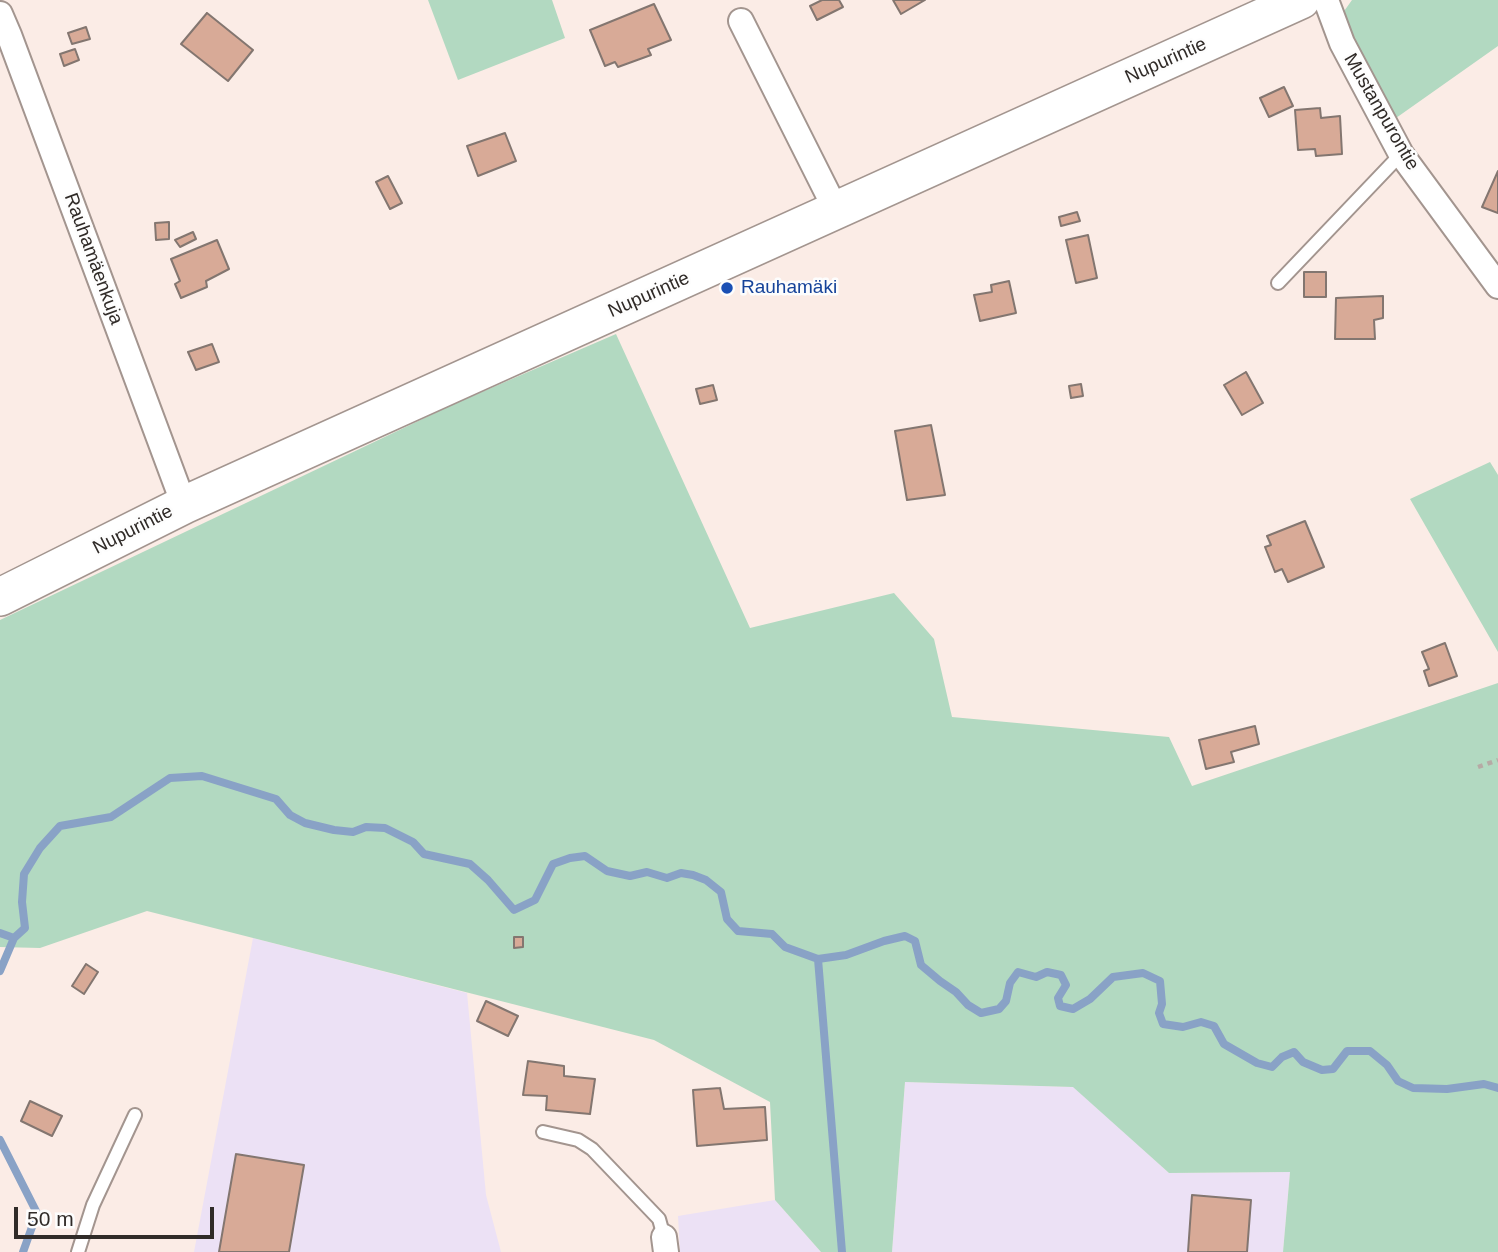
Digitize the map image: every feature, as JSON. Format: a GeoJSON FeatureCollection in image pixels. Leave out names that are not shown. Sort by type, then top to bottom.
{"type":"FeatureCollection","features":[{"type":"Feature","properties":{"kind":"main road","name":"Nupurintie"},"geometry":{"type":"LineString","coordinates":[[0,597],[184,505],[1301,0]]}},
{"type":"Feature","properties":{"kind":"street","name":"Mustanpurontie"},"geometry":{"type":"LineString","coordinates":[[1326,0],[1342,43],[1401,154],[1498,286]]}},
{"type":"Feature","properties":{"kind":"street","name":"Rauhamäenkuja"},"geometry":{"type":"LineString","coordinates":[[0,14],[184,505]]}},
{"type":"Feature","properties":{"kind":"street"},"geometry":{"type":"LineString","coordinates":[[741,21],[836,210]]}},
{"type":"Feature","properties":{"kind":"lane"},"geometry":{"type":"LineString","coordinates":[[1278,283],[1401,154]]}},
{"type":"Feature","properties":{"kind":"lane"},"geometry":{"type":"LineString","coordinates":[[78,1252],[93,1205],[135,1115]]}},
{"type":"Feature","properties":{"kind":"lane"},"geometry":{"type":"LineString","coordinates":[[543,1132],[578,1140],[592,1149],[659,1219],[665,1244]]}},
{"type":"Feature","properties":{"kind":"path"},"geometry":{"type":"LineString","coordinates":[[1478,767],[1498,760]]}},
{"type":"Feature","properties":{"kind":"shaded area"},"geometry":{"type":"Polygon","coordinates":[[[253,938],[467,993],[486,1195],[501,1252],[194,1252],[253,938]]]}},
{"type":"Feature","properties":{"kind":"shaded area"},"geometry":{"type":"Polygon","coordinates":[[[905,1082],[1074,1087],[1169,1173],[1290,1172],[1283,1252],[892,1252],[905,1082]]]}},
{"type":"Feature","properties":{"kind":"shaded area"},"geometry":{"type":"Polygon","coordinates":[[[775,1200],[821,1252],[680,1252],[678,1216],[775,1200]]]}},
{"type":"Feature","properties":{"kind":"green space"},"geometry":{"type":"Polygon","coordinates":[[[428,0],[552,0],[565,38],[458,80],[428,0]]]}},
{"type":"Feature","properties":{"kind":"green space"},"geometry":{"type":"Polygon","coordinates":[[[1352,0],[1498,0],[1498,46],[1396,118],[1346,32],[1342,14],[1352,0]]]}},
{"type":"Feature","properties":{"kind":"green space"},"geometry":{"type":"Polygon","coordinates":[[[616,334],[750,628],[894,593],[934,639],[952,717],[1169,737],[1192,786],[1498,683],[1498,1252],[1283,1252],[1290,1172],[1169,1173],[1073,1087],[905,1082],[892,1252],[821,1252],[775,1200],[770,1102],[654,1040],[147,911],[40,948],[0,947],[0,620],[454,404],[616,334]]]}},
{"type":"Feature","properties":{"kind":"green space"},"geometry":{"type":"Polygon","coordinates":[[[1490,462],[1498,475],[1498,652],[1410,499],[1490,462]]]}},
{"type":"Feature","properties":{"kind":"building"},"geometry":{"type":"Polygon","coordinates":[[[822,0],[839,0],[843,7],[817,20],[810,6],[822,0]]]}},
{"type":"Feature","properties":{"kind":"building"},"geometry":{"type":"Polygon","coordinates":[[[893,0],[925,0],[901,14],[893,0]]]}},
{"type":"Feature","properties":{"kind":"building"},"geometry":{"type":"Polygon","coordinates":[[[654,4],[671,40],[648,49],[651,55],[618,67],[615,62],[605,66],[590,30],[654,4]]]}},
{"type":"Feature","properties":{"kind":"building"},"geometry":{"type":"Polygon","coordinates":[[[207,13],[253,50],[228,81],[181,44],[207,13]]]}},
{"type":"Feature","properties":{"kind":"building"},"geometry":{"type":"Polygon","coordinates":[[[86,27],[90,39],[72,44],[68,33],[86,27]]]}},
{"type":"Feature","properties":{"kind":"building"},"geometry":{"type":"Polygon","coordinates":[[[75,49],[79,60],[64,66],[60,54],[75,49]]]}},
{"type":"Feature","properties":{"kind":"building"},"geometry":{"type":"Polygon","coordinates":[[[1284,87],[1293,106],[1269,117],[1260,98],[1284,87]]]}},
{"type":"Feature","properties":{"kind":"building"},"geometry":{"type":"Polygon","coordinates":[[[1320,108],[1321,118],[1340,116],[1342,154],[1316,156],[1315,149],[1298,150],[1295,110],[1320,108]]]}},
{"type":"Feature","properties":{"kind":"building"},"geometry":{"type":"Polygon","coordinates":[[[505,133],[516,161],[478,176],[467,146],[505,133]]]}},
{"type":"Feature","properties":{"kind":"building"},"geometry":{"type":"Polygon","coordinates":[[[1498,171],[1498,213],[1482,207],[1498,171]]]}},
{"type":"Feature","properties":{"kind":"building"},"geometry":{"type":"Polygon","coordinates":[[[388,176],[402,203],[390,209],[376,182],[388,176]]]}},
{"type":"Feature","properties":{"kind":"building"},"geometry":{"type":"Polygon","coordinates":[[[1077,212],[1080,221],[1061,226],[1059,217],[1077,212]]]}},
{"type":"Feature","properties":{"kind":"building"},"geometry":{"type":"Polygon","coordinates":[[[169,222],[169,239],[156,240],[155,223],[169,222]]]}},
{"type":"Feature","properties":{"kind":"building"},"geometry":{"type":"Polygon","coordinates":[[[193,232],[196,239],[180,247],[175,240],[193,232]]]}},
{"type":"Feature","properties":{"kind":"building"},"geometry":{"type":"Polygon","coordinates":[[[1088,235],[1097,278],[1076,283],[1066,240],[1088,235]]]}},
{"type":"Feature","properties":{"kind":"building"},"geometry":{"type":"Polygon","coordinates":[[[217,240],[229,269],[206,281],[207,287],[181,298],[175,284],[180,281],[171,259],[217,240]]]}},
{"type":"Feature","properties":{"kind":"building"},"geometry":{"type":"Polygon","coordinates":[[[1304,272],[1326,272],[1326,297],[1304,297],[1304,272]]]}},
{"type":"Feature","properties":{"kind":"building"},"geometry":{"type":"Polygon","coordinates":[[[1009,281],[1016,313],[980,321],[974,295],[992,292],[991,285],[1009,281]]]}},
{"type":"Feature","properties":{"kind":"building"},"geometry":{"type":"Polygon","coordinates":[[[1383,296],[1383,318],[1374,320],[1375,339],[1335,339],[1336,298],[1383,296]]]}},
{"type":"Feature","properties":{"kind":"building"},"geometry":{"type":"Polygon","coordinates":[[[212,344],[219,362],[196,370],[188,352],[212,344]]]}},
{"type":"Feature","properties":{"kind":"building"},"geometry":{"type":"Polygon","coordinates":[[[1246,372],[1263,403],[1242,415],[1224,385],[1246,372]]]}},
{"type":"Feature","properties":{"kind":"building"},"geometry":{"type":"Polygon","coordinates":[[[1081,384],[1083,396],[1071,398],[1069,386],[1081,384]]]}},
{"type":"Feature","properties":{"kind":"building"},"geometry":{"type":"Polygon","coordinates":[[[713,385],[717,400],[700,404],[696,389],[713,385]]]}},
{"type":"Feature","properties":{"kind":"building"},"geometry":{"type":"Polygon","coordinates":[[[931,425],[945,495],[907,500],[895,431],[931,425]]]}},
{"type":"Feature","properties":{"kind":"building"},"geometry":{"type":"Polygon","coordinates":[[[1305,521],[1324,567],[1288,582],[1282,569],[1275,572],[1265,547],[1271,545],[1267,536],[1305,521]]]}},
{"type":"Feature","properties":{"kind":"building"},"geometry":{"type":"Polygon","coordinates":[[[1445,643],[1457,676],[1429,686],[1424,671],[1429,669],[1422,652],[1445,643]]]}},
{"type":"Feature","properties":{"kind":"building"},"geometry":{"type":"Polygon","coordinates":[[[1255,726],[1259,744],[1231,752],[1234,762],[1206,769],[1199,740],[1255,726]]]}},
{"type":"Feature","properties":{"kind":"building"},"geometry":{"type":"Polygon","coordinates":[[[514,937],[523,937],[523,947],[514,948],[514,937]]]}},
{"type":"Feature","properties":{"kind":"building"},"geometry":{"type":"Polygon","coordinates":[[[86,964],[98,972],[84,994],[72,986],[86,964]]]}},
{"type":"Feature","properties":{"kind":"building"},"geometry":{"type":"Polygon","coordinates":[[[486,1001],[518,1016],[508,1036],[477,1021],[486,1001]]]}},
{"type":"Feature","properties":{"kind":"building"},"geometry":{"type":"Polygon","coordinates":[[[528,1061],[564,1066],[564,1076],[595,1079],[590,1114],[546,1110],[547,1096],[523,1095],[528,1061]]]}},
{"type":"Feature","properties":{"kind":"building"},"geometry":{"type":"Polygon","coordinates":[[[720,1088],[724,1109],[765,1107],[767,1140],[697,1146],[693,1090],[720,1088]]]}},
{"type":"Feature","properties":{"kind":"building"},"geometry":{"type":"Polygon","coordinates":[[[30,1101],[62,1116],[52,1136],[21,1121],[30,1101]]]}},
{"type":"Feature","properties":{"kind":"building"},"geometry":{"type":"Polygon","coordinates":[[[236,1154],[304,1165],[289,1252],[219,1252],[236,1154]]]}},
{"type":"Feature","properties":{"kind":"building"},"geometry":{"type":"Polygon","coordinates":[[[1192,1195],[1251,1200],[1247,1252],[1188,1252],[1192,1195]]]}},
{"type":"Feature","properties":{"kind":"waterway"},"geometry":{"type":"LineString","coordinates":[[0,933],[14,938],[25,928],[22,902],[24,874],[40,848],[60,826],[111,817],[170,778],[202,776],[276,799],[290,815],[305,823],[353,832],[366,827],[385,828],[413,842],[424,854],[470,864],[514,910],[535,900],[553,864],[570,858],[585,856],[607,871],[630,876],[647,872],[667,878],[681,873],[693,875],[706,880],[721,892],[727,919],[738,931],[772,934],[785,947],[818,959],[846,955],[905,936],[915,941],[921,965],[981,1013],[999,1009],[1006,1001],[1010,983],[1018,972],[1036,977],[1047,972],[1061,975],[1066,985],[1058,998],[1060,1006],[1073,1009],[1090,999],[1113,977],[1143,973],[1160,981],[1162,1004],[1159,1013],[1163,1024],[1183,1027],[1201,1022],[1214,1026],[1224,1044],[1257,1063],[1272,1067],[1282,1057],[1294,1052],[1303,1062],[1322,1070],[1333,1069],[1347,1051],[1370,1051],[1387,1065],[1398,1081],[1413,1088],[1447,1089],[1484,1084],[1498,1088]]}},
{"type":"Feature","properties":{"kind":"waterway"},"geometry":{"type":"LineString","coordinates":[[0,971],[14,938]]}},
{"type":"Feature","properties":{"kind":"waterway"},"geometry":{"type":"LineString","coordinates":[[818,959],[842,1252]]}},
{"type":"Feature","properties":{"kind":"waterway"},"geometry":{"type":"LineString","coordinates":[[0,1140],[37,1213],[23,1252]]}},
{"type":"Feature","properties":{"kind":"place","name":"Rauhamäki"},"geometry":{"type":"Point","coordinates":[727,288]}}]}
